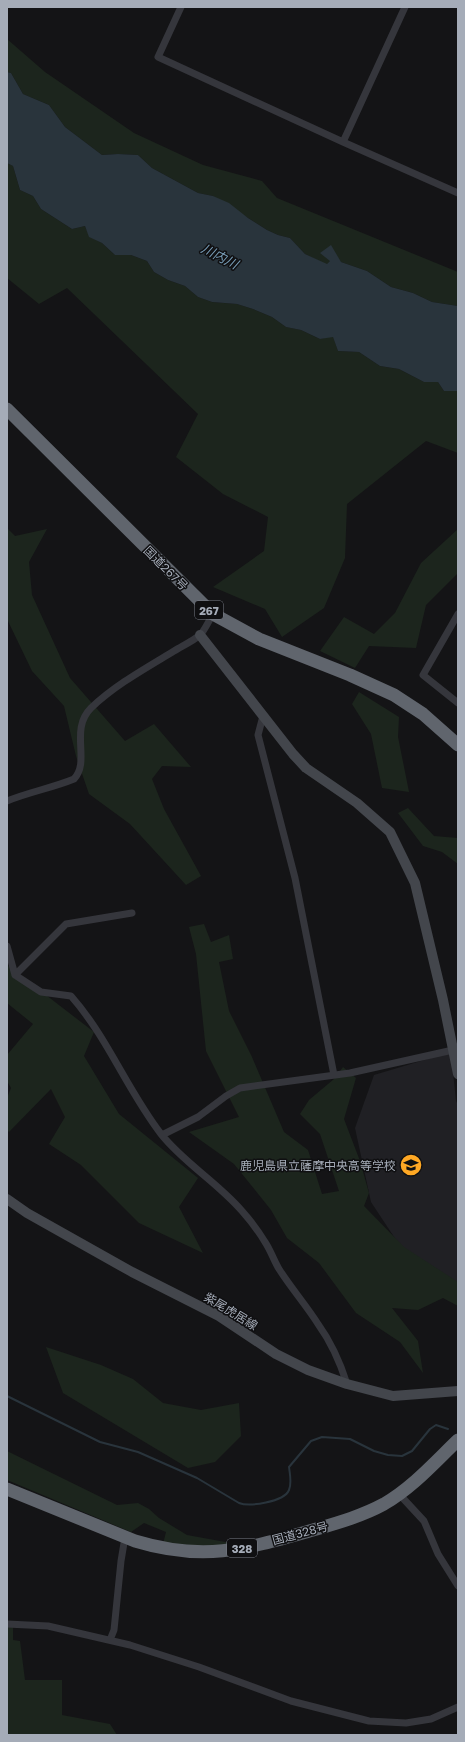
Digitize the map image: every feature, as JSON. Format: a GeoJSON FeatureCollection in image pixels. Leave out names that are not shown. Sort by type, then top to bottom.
{"type":"FeatureCollection","features":[{"type":"Feature","properties":{"kind":"highway","name":"国道267号"},"geometry":{"type":"LineString","coordinates":[[7,409],[213,614],[259,639],[350,675],[394,695],[423,714],[458,745]]}},
{"type":"Feature","properties":{"kind":"highway","name":"国道328号"},"geometry":{"type":"LineString","coordinates":[[7,1489],[125,1537],[169,1550],[202,1553],[235,1550],[342,1522],[370,1511],[399,1494],[424,1474],[458,1440]]}},
{"type":"Feature","properties":{"kind":"street"},"geometry":{"type":"LineString","coordinates":[[181,7],[158,57],[458,193]]}},
{"type":"Feature","properties":{"kind":"street"},"geometry":{"type":"LineString","coordinates":[[343,142],[405,7]]}},
{"type":"Feature","properties":{"kind":"street"},"geometry":{"type":"LineString","coordinates":[[7,801],[22,794],[45,789],[74,779],[77,776],[81,753],[79,739],[81,724],[91,709],[126,681],[200,634],[213,614]]}},
{"type":"Feature","properties":{"kind":"street"},"geometry":{"type":"LineString","coordinates":[[458,614],[422,675],[458,701]]}},
{"type":"Feature","properties":{"kind":"street"},"geometry":{"type":"LineString","coordinates":[[200,634],[285,745],[306,768],[366,811],[390,832],[415,883],[443,1000],[458,1074]]}},
{"type":"Feature","properties":{"kind":"street"},"geometry":{"type":"LineString","coordinates":[[263,716],[258,735],[295,878],[334,1075]]}},
{"type":"Feature","properties":{"kind":"street"},"geometry":{"type":"LineString","coordinates":[[15,974],[66,924],[132,913]]}},
{"type":"Feature","properties":{"kind":"street"},"geometry":{"type":"LineString","coordinates":[[7,946],[15,974],[41,992],[72,996],[88,1015],[135,1096],[162,1135],[174,1150],[221,1189],[242,1211],[266,1242],[278,1268],[318,1324],[333,1348],[347,1384]]}},
{"type":"Feature","properties":{"kind":"street"},"geometry":{"type":"LineString","coordinates":[[162,1135],[198,1117],[226,1096],[240,1088],[334,1075],[453,1050]]}},
{"type":"Feature","properties":{"kind":"street","name":"紫尾虎居線"},"geometry":{"type":"LineString","coordinates":[[7,1199],[27,1213],[132,1272],[219,1316],[276,1354],[308,1370],[347,1384],[393,1396],[458,1391]]}},
{"type":"Feature","properties":{"kind":"street"},"geometry":{"type":"LineString","coordinates":[[399,1494],[424,1521],[438,1554],[458,1586]]}},
{"type":"Feature","properties":{"kind":"street"},"geometry":{"type":"LineString","coordinates":[[110,1640],[114,1630],[125,1537]]}},
{"type":"Feature","properties":{"kind":"street"},"geometry":{"type":"LineString","coordinates":[[7,1624],[40,1625],[110,1640],[199,1667],[297,1702],[369,1721],[406,1723],[431,1719],[458,1708]]}},
{"type":"Feature","properties":{"kind":"shaded area"},"geometry":{"type":"Polygon","coordinates":[[[7,39],[45,72],[134,133],[203,165],[262,181],[277,198],[458,272],[458,306],[432,302],[413,293],[391,287],[367,271],[341,262],[330,261],[327,265],[305,254],[290,238],[267,230],[213,196],[198,193],[152,168],[138,155],[102,155],[65,127],[49,105],[23,94],[11,73],[7,72],[7,39]]]}},
{"type":"Feature","properties":{"kind":"shaded area"},"geometry":{"type":"Polygon","coordinates":[[[7,163],[13,166],[20,190],[33,196],[41,209],[72,229],[85,226],[90,237],[102,243],[115,255],[131,255],[147,261],[154,272],[168,280],[185,286],[198,297],[212,302],[237,304],[253,309],[272,317],[286,327],[301,330],[320,339],[333,336],[338,351],[359,352],[380,366],[399,369],[424,382],[438,382],[444,391],[458,391],[458,453],[426,441],[347,504],[345,558],[324,608],[282,637],[265,609],[213,587],[264,551],[268,517],[223,494],[176,457],[198,414],[67,288],[39,304],[7,278],[7,163]]]}},
{"type":"Feature","properties":{"kind":"shaded area"},"geometry":{"type":"Polygon","coordinates":[[[7,528],[15,536],[47,529],[29,562],[32,595],[70,678],[125,741],[154,724],[191,767],[162,766],[152,779],[164,809],[201,876],[186,885],[130,824],[89,794],[76,756],[64,706],[32,671],[7,619],[7,528]]]}},
{"type":"Feature","properties":{"kind":"shaded area"},"geometry":{"type":"Polygon","coordinates":[[[458,529],[458,573],[426,605],[416,648],[369,646],[355,668],[320,651],[344,617],[374,634],[395,613],[421,563],[458,529]]]}},
{"type":"Feature","properties":{"kind":"shaded area"},"geometry":{"type":"Polygon","coordinates":[[[359,692],[399,717],[398,737],[409,792],[382,788],[371,734],[352,704],[359,692]]]}},
{"type":"Feature","properties":{"kind":"shaded area"},"geometry":{"type":"Polygon","coordinates":[[[408,808],[434,836],[458,838],[458,864],[442,852],[423,846],[398,813],[408,808]]]}},
{"type":"Feature","properties":{"kind":"shaded area"},"geometry":{"type":"Polygon","coordinates":[[[204,924],[211,942],[229,935],[233,959],[219,962],[229,1011],[252,1057],[284,1132],[308,1150],[322,1194],[339,1191],[320,1134],[300,1114],[309,1100],[334,1079],[343,1067],[356,1078],[344,1119],[360,1161],[369,1193],[364,1206],[404,1247],[458,1282],[458,1306],[443,1298],[418,1310],[392,1308],[418,1341],[423,1373],[400,1342],[356,1313],[319,1263],[287,1238],[271,1210],[234,1164],[189,1132],[239,1117],[206,1051],[196,954],[189,927],[204,924]]]}},
{"type":"Feature","properties":{"kind":"shaded area"},"geometry":{"type":"Polygon","coordinates":[[[7,965],[94,1032],[84,1056],[119,1114],[198,1178],[179,1207],[203,1253],[139,1223],[81,1165],[49,1144],[65,1117],[51,1089],[9,1132],[7,1130],[7,1098],[11,1088],[7,1081],[7,1055],[33,1024],[7,1003],[7,965]]]}},
{"type":"Feature","properties":{"kind":"shaded area","name":"鹿児島県立薩摩中央高等学校"},"geometry":{"type":"Polygon","coordinates":[[[451,1052],[456,1101],[458,1105],[458,1287],[404,1252],[371,1202],[355,1128],[374,1075],[451,1052]]]}},
{"type":"Feature","properties":{"kind":"shaded area"},"geometry":{"type":"Polygon","coordinates":[[[46,1347],[101,1365],[133,1379],[163,1403],[201,1410],[239,1403],[241,1436],[215,1462],[188,1468],[63,1393],[46,1347]]]}},
{"type":"Feature","properties":{"kind":"shaded area"},"geometry":{"type":"Polygon","coordinates":[[[7,1451],[117,1505],[138,1503],[187,1535],[231,1543],[210,1548],[163,1544],[166,1532],[144,1523],[131,1532],[7,1480],[7,1451]]]}},
{"type":"Feature","properties":{"kind":"shaded area"},"geometry":{"type":"Polygon","coordinates":[[[7,1627],[13,1627],[13,1640],[20,1641],[25,1680],[62,1680],[62,1715],[110,1724],[117,1735],[7,1735],[7,1627]]]}},
{"type":"Feature","properties":{"kind":"water","name":"川内川"},"geometry":{"type":"Polygon","coordinates":[[[7,72],[11,73],[23,94],[49,105],[65,127],[102,155],[138,155],[152,168],[198,193],[213,196],[229,203],[248,218],[267,230],[290,238],[305,254],[327,264],[330,261],[320,253],[331,245],[341,262],[367,271],[391,287],[413,293],[432,302],[458,306],[458,391],[444,391],[438,382],[424,382],[399,369],[380,366],[359,352],[338,351],[333,337],[320,339],[301,330],[286,327],[272,317],[253,309],[237,304],[212,302],[198,297],[185,286],[168,280],[154,272],[147,261],[131,255],[115,255],[102,243],[89,237],[85,226],[72,229],[41,209],[33,196],[20,190],[13,166],[7,163],[7,72]]]}},
{"type":"Feature","properties":{"kind":"waterway"},"geometry":{"type":"LineString","coordinates":[[7,1396],[100,1442],[138,1452],[197,1478],[239,1503],[244,1504],[258,1504],[280,1498],[286,1494],[290,1485],[289,1467],[311,1441],[322,1437],[350,1439],[374,1451],[388,1455],[402,1456],[412,1451],[430,1429],[436,1425],[448,1429]]}},
{"type":"Feature","properties":{"kind":"place","name":"鹿児島県立薩摩中央高等学校"},"geometry":{"type":"Point","coordinates":[411,1165]}}]}
